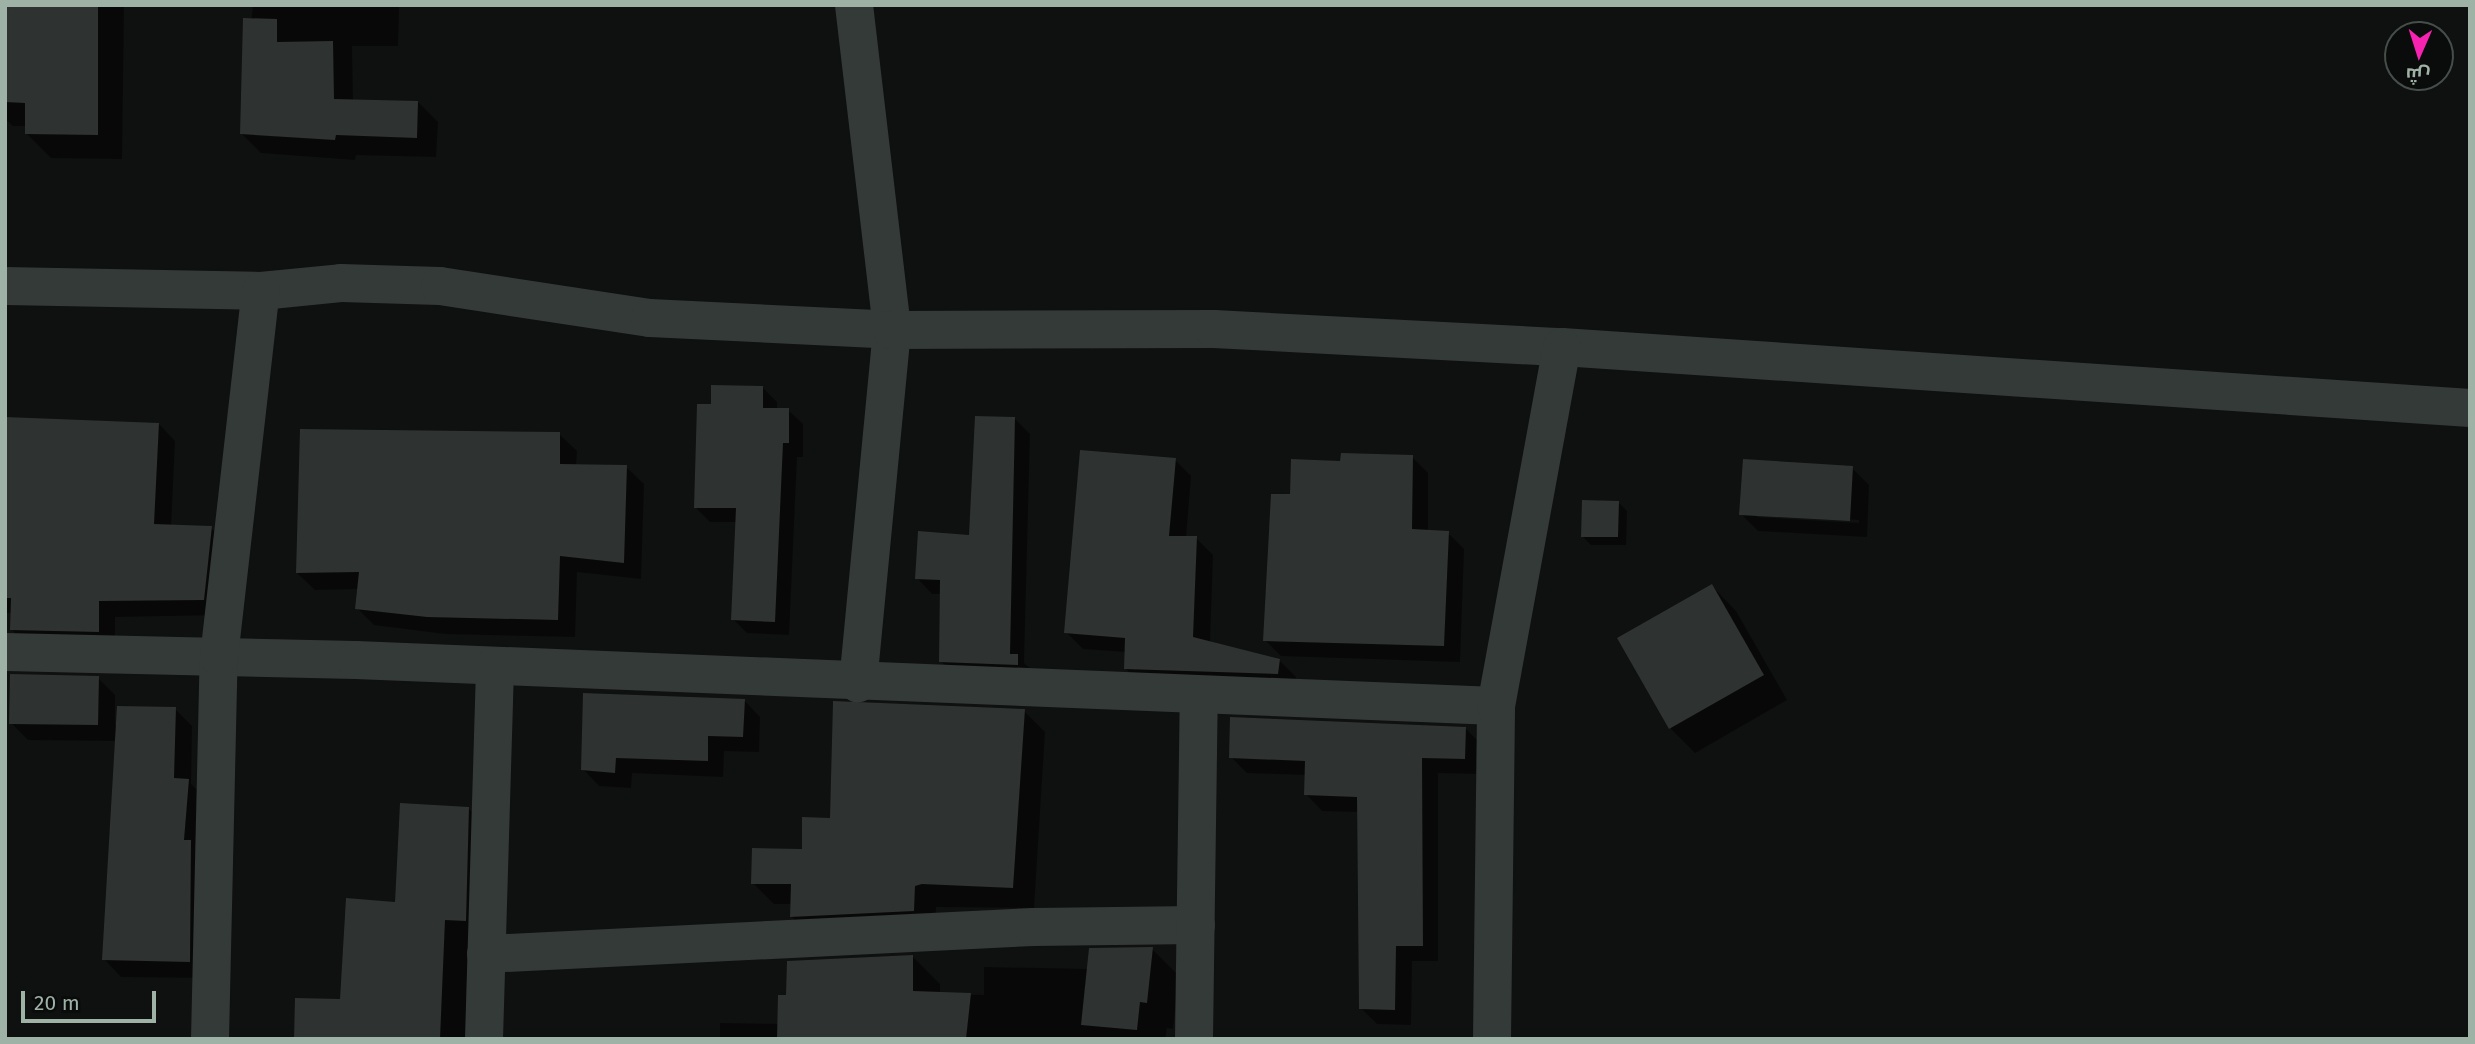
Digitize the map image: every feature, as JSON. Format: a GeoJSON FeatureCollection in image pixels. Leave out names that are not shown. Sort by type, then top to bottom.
{"type":"FeatureCollection","features":[{"type":"Feature","properties":{"kind":"street"},"geometry":{"type":"LineString","coordinates":[[854,5],[892,330],[858,683]]}},
{"type":"Feature","properties":{"kind":"street"},"geometry":{"type":"LineString","coordinates":[[5,286],[261,290],[341,283],[440,286],[650,318],[892,330],[1214,329],[1562,347],[2470,408]]}},
{"type":"Feature","properties":{"kind":"street"},"geometry":{"type":"LineString","coordinates":[[210,1039],[219,657],[261,290]]}},
{"type":"Feature","properties":{"kind":"street"},"geometry":{"type":"LineString","coordinates":[[1492,1039],[1496,706],[1562,347]]}},
{"type":"Feature","properties":{"kind":"street"},"geometry":{"type":"LineString","coordinates":[[5,652],[495,666],[858,683],[1496,706]]}},
{"type":"Feature","properties":{"kind":"street"},"geometry":{"type":"LineString","coordinates":[[484,1039],[495,666]]}},
{"type":"Feature","properties":{"kind":"street"},"geometry":{"type":"LineString","coordinates":[[1194,1039],[1199,696]]}},
{"type":"Feature","properties":{"kind":"street"},"geometry":{"type":"LineString","coordinates":[[486,954],[1033,928],[1196,925]]}},
{"type":"Feature","properties":{"kind":"building"},"geometry":{"type":"Polygon","coordinates":[[[5,5],[98,5],[98,135],[25,134],[25,103],[5,102],[5,5]]]}},
{"type":"Feature","properties":{"kind":"building"},"geometry":{"type":"Polygon","coordinates":[[[243,18],[277,19],[277,42],[333,41],[334,99],[418,101],[417,138],[336,135],[335,140],[240,134],[243,18]]]}},
{"type":"Feature","properties":{"kind":"building"},"geometry":{"type":"Polygon","coordinates":[[[711,385],[763,386],[763,408],[789,408],[789,443],[783,443],[775,622],[731,620],[736,508],[694,508],[697,404],[711,404],[711,385]]]}},
{"type":"Feature","properties":{"kind":"building"},"geometry":{"type":"Polygon","coordinates":[[[975,416],[1015,417],[1010,654],[1018,654],[1018,665],[939,662],[940,580],[915,579],[918,531],[969,535],[975,416]]]}},
{"type":"Feature","properties":{"kind":"building"},"geometry":{"type":"Polygon","coordinates":[[[5,417],[159,423],[154,524],[212,526],[204,600],[99,601],[99,632],[10,630],[11,598],[5,598],[5,417]]]}},
{"type":"Feature","properties":{"kind":"building"},"geometry":{"type":"Polygon","coordinates":[[[300,429],[560,432],[560,464],[627,465],[624,563],[560,556],[558,620],[427,617],[355,609],[359,572],[296,573],[300,429]]]}},
{"type":"Feature","properties":{"kind":"building"},"geometry":{"type":"Polygon","coordinates":[[[1080,450],[1176,458],[1169,536],[1197,536],[1193,637],[1280,659],[1278,674],[1124,669],[1125,638],[1064,633],[1080,450]]]}},
{"type":"Feature","properties":{"kind":"building"},"geometry":{"type":"Polygon","coordinates":[[[1341,453],[1413,455],[1412,529],[1449,531],[1444,646],[1263,641],[1271,494],[1290,494],[1291,459],[1340,461],[1341,453]]]}},
{"type":"Feature","properties":{"kind":"building"},"geometry":{"type":"Polygon","coordinates":[[[1743,459],[1853,466],[1850,521],[1739,515],[1743,459]]]}},
{"type":"Feature","properties":{"kind":"building"},"geometry":{"type":"Polygon","coordinates":[[[1582,500],[1619,501],[1618,537],[1581,537],[1582,500]]]}},
{"type":"Feature","properties":{"kind":"building"},"geometry":{"type":"Polygon","coordinates":[[[1712,584],[1764,675],[1669,729],[1617,638],[1712,584]]]}},
{"type":"Feature","properties":{"kind":"building"},"geometry":{"type":"Polygon","coordinates":[[[10,674],[99,676],[98,725],[9,724],[10,674]]]}},
{"type":"Feature","properties":{"kind":"building"},"geometry":{"type":"Polygon","coordinates":[[[583,693],[745,699],[743,737],[708,736],[708,761],[616,758],[615,773],[581,770],[583,693]]]}},
{"type":"Feature","properties":{"kind":"building"},"geometry":{"type":"Polygon","coordinates":[[[833,701],[1025,709],[1013,888],[922,884],[915,886],[914,911],[790,917],[791,884],[751,884],[752,848],[802,849],[802,817],[830,818],[833,701]]]}},
{"type":"Feature","properties":{"kind":"building"},"geometry":{"type":"Polygon","coordinates":[[[117,706],[176,707],[174,778],[189,779],[184,840],[191,840],[190,962],[102,960],[117,706]]]}},
{"type":"Feature","properties":{"kind":"building"},"geometry":{"type":"Polygon","coordinates":[[[1230,717],[1466,727],[1465,759],[1422,758],[1423,946],[1396,946],[1395,1010],[1359,1009],[1357,797],[1304,795],[1305,761],[1229,758],[1230,717]]]}},
{"type":"Feature","properties":{"kind":"building"},"geometry":{"type":"Polygon","coordinates":[[[400,803],[469,807],[466,921],[445,920],[440,1039],[294,1039],[295,998],[340,999],[346,898],[395,902],[400,803]]]}},
{"type":"Feature","properties":{"kind":"building"},"geometry":{"type":"Polygon","coordinates":[[[1153,947],[1147,1003],[1140,1002],[1137,1030],[1081,1025],[1089,948],[1153,947]]]}},
{"type":"Feature","properties":{"kind":"building"},"geometry":{"type":"Polygon","coordinates":[[[913,955],[913,991],[971,993],[966,1039],[777,1039],[778,995],[786,995],[787,961],[913,955]]]}}]}
